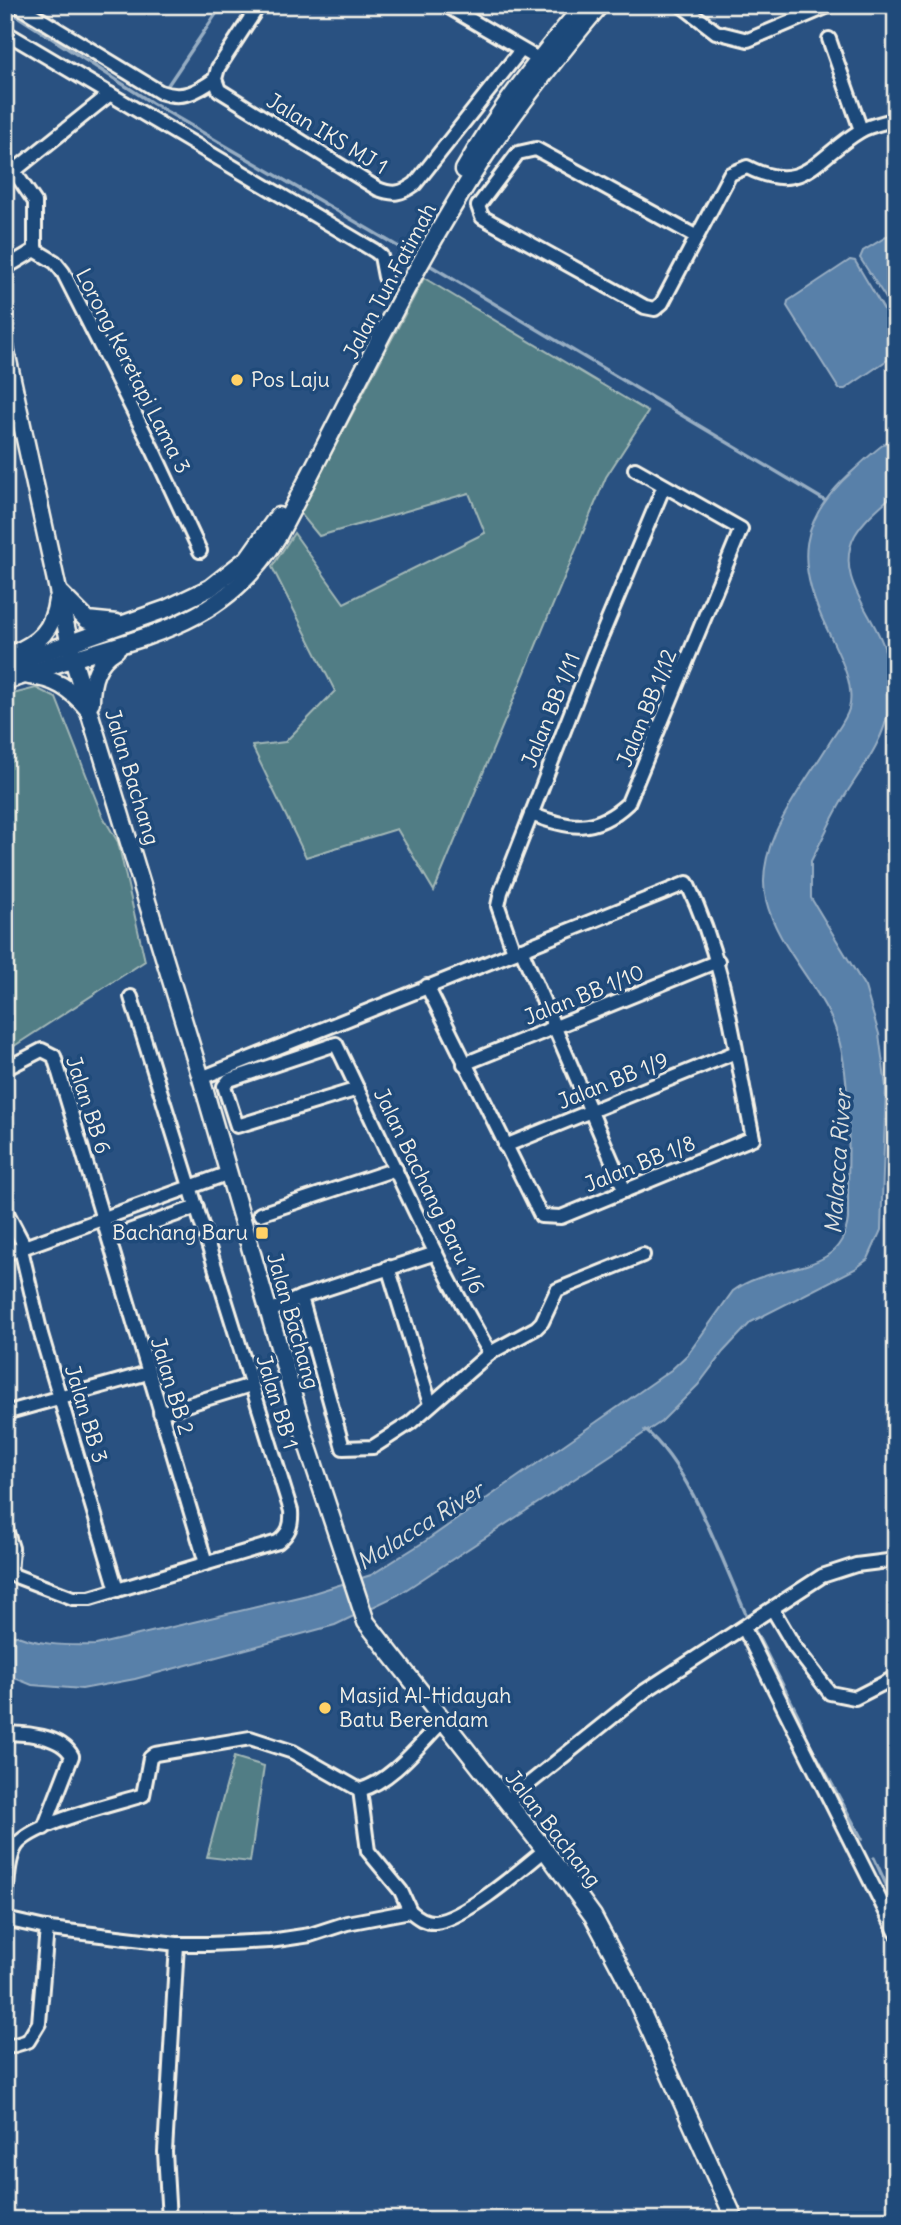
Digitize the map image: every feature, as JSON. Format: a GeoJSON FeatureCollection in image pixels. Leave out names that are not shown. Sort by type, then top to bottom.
{"type":"FeatureCollection","features":[{"type":"Feature","properties":{"kind":"street"},"geometry":{"type":"LineString","coordinates":[[17,5],[160,92],[173,97],[217,85],[218,68],[259,5]]}},
{"type":"Feature","properties":{"kind":"street"},"geometry":{"type":"LineString","coordinates":[[445,5],[544,62]]}},
{"type":"Feature","properties":{"kind":"street","name":"Jalan Tun Fatimah"},"geometry":{"type":"LineString","coordinates":[[71,652],[144,638],[184,623],[216,605],[244,583],[262,561],[278,536],[479,144],[544,62],[584,5]]}},
{"type":"Feature","properties":{"kind":"street","name":"Jalan Tun Fatimah"},"geometry":{"type":"LineString","coordinates":[[544,62],[600,5]]}},
{"type":"Feature","properties":{"kind":"street"},"geometry":{"type":"LineString","coordinates":[[681,5],[716,32],[748,40],[831,5]]}},
{"type":"Feature","properties":{"kind":"street"},"geometry":{"type":"LineString","coordinates":[[5,32],[375,251],[381,256],[385,277]]}},
{"type":"Feature","properties":{"kind":"street"},"geometry":{"type":"LineString","coordinates":[[829,39],[861,130]]}},
{"type":"Feature","properties":{"kind":"street","name":"Jalan IKS MJ 1"},"geometry":{"type":"LineString","coordinates":[[217,85],[378,189],[392,194],[406,191],[415,184],[521,50]]}},
{"type":"Feature","properties":{"kind":"street"},"geometry":{"type":"LineString","coordinates":[[15,171],[110,94]]}},
{"type":"Feature","properties":{"kind":"street"},"geometry":{"type":"LineString","coordinates":[[697,237],[541,152],[530,149],[518,153],[480,202],[479,212],[482,217],[645,307],[655,309],[662,303],[697,237],[730,174],[747,167],[768,178],[802,175],[861,130],[896,119]]}},
{"type":"Feature","properties":{"kind":"street"},"geometry":{"type":"LineString","coordinates":[[5,158],[35,202],[35,250],[5,268]]}},
{"type":"Feature","properties":{"kind":"street","name":"Lorong Keretapi Lama 3"},"geometry":{"type":"LineString","coordinates":[[35,250],[55,262],[63,272],[154,452],[200,551]]}},
{"type":"Feature","properties":{"kind":"street","name":"Jalan Tun Fatimah"},"geometry":{"type":"LineString","coordinates":[[7,676],[71,652],[130,621],[166,609],[210,588],[237,569],[256,548],[279,514],[412,273]]}},
{"type":"Feature","properties":{"kind":"street","name":"Jalan Bachang"},"geometry":{"type":"LineString","coordinates":[[5,347],[12,406],[71,652],[201,1078],[268,1312],[349,1578],[366,1622],[545,1850],[593,1916],[613,1951],[735,2220]]}},
{"type":"Feature","properties":{"kind":"street"},"geometry":{"type":"LineString","coordinates":[[635,469],[664,486]]}},
{"type":"Feature","properties":{"kind":"street","name":"Jalan BB 1/12"},"geometry":{"type":"LineString","coordinates":[[531,814],[570,827],[583,827],[606,818],[628,803],[741,529],[664,486]]}},
{"type":"Feature","properties":{"kind":"street","name":"Jalan BB 1/11"},"geometry":{"type":"LineString","coordinates":[[625,1191],[556,1027],[517,951],[498,906],[531,814],[664,486]]}},
{"type":"Feature","properties":{"kind":"street"},"geometry":{"type":"LineString","coordinates":[[58,591],[88,620],[110,624],[130,621]]}},
{"type":"Feature","properties":{"kind":"street"},"geometry":{"type":"LineString","coordinates":[[5,657],[33,645],[44,636],[55,611],[58,591]]}},
{"type":"Feature","properties":{"kind":"street"},"geometry":{"type":"LineString","coordinates":[[90,712],[91,687],[100,663],[117,649],[144,638]]}},
{"type":"Feature","properties":{"kind":"street"},"geometry":{"type":"LineString","coordinates":[[7,676],[29,676],[54,681],[72,691],[90,712]]}},
{"type":"Feature","properties":{"kind":"street"},"geometry":{"type":"LineString","coordinates":[[201,1078],[687,883],[703,916],[718,961],[727,994],[736,1052]]}},
{"type":"Feature","properties":{"kind":"street","name":"Jalan BB 1/10"},"geometry":{"type":"LineString","coordinates":[[464,1064],[718,961]]}},
{"type":"Feature","properties":{"kind":"street"},"geometry":{"type":"LineString","coordinates":[[427,986],[505,1146]]}},
{"type":"Feature","properties":{"kind":"street","name":"Jalan BB 1"},"geometry":{"type":"LineString","coordinates":[[8,1573],[81,1599],[278,1542],[288,1534],[292,1523],[291,1511],[131,997]]}},
{"type":"Feature","properties":{"kind":"street","name":"Jalan Bachang Baru 1/6"},"geometry":{"type":"LineString","coordinates":[[358,1090],[237,1126],[224,1086],[226,1082],[336,1044],[436,1253],[490,1353]]}},
{"type":"Feature","properties":{"kind":"street","name":"Jalan BB 6"},"geometry":{"type":"LineString","coordinates":[[5,1069],[42,1050],[54,1056],[103,1219]]}},
{"type":"Feature","properties":{"kind":"street","name":"Jalan BB 1/9"},"geometry":{"type":"LineString","coordinates":[[505,1146],[736,1052]]}},
{"type":"Feature","properties":{"kind":"street","name":"Jalan BB 1/8"},"geometry":{"type":"LineString","coordinates":[[505,1146],[541,1216],[561,1217],[625,1191],[753,1138],[736,1052]]}},
{"type":"Feature","properties":{"kind":"street"},"geometry":{"type":"LineString","coordinates":[[260,1214],[396,1169]]}},
{"type":"Feature","properties":{"kind":"street"},"geometry":{"type":"LineString","coordinates":[[5,1254],[229,1173]]}},
{"type":"Feature","properties":{"kind":"street"},"geometry":{"type":"LineString","coordinates":[[109,1238],[197,1207]]}},
{"type":"Feature","properties":{"kind":"street","name":"Jalan BB 3"},"geometry":{"type":"LineString","coordinates":[[5,1209],[23,1248],[60,1398],[117,1590]]}},
{"type":"Feature","properties":{"kind":"street","name":"Jalan BB 2"},"geometry":{"type":"LineString","coordinates":[[103,1219],[206,1563]]}},
{"type":"Feature","properties":{"kind":"street"},"geometry":{"type":"LineString","coordinates":[[268,1312],[301,1297],[436,1253]]}},
{"type":"Feature","properties":{"kind":"street"},"geometry":{"type":"LineString","coordinates":[[301,1297],[343,1448],[373,1447],[410,1423],[490,1353],[536,1328],[542,1322],[557,1290],[643,1255]]}},
{"type":"Feature","properties":{"kind":"street"},"geometry":{"type":"LineString","coordinates":[[388,1267],[430,1404]]}},
{"type":"Feature","properties":{"kind":"street"},"geometry":{"type":"LineString","coordinates":[[5,1413],[148,1373]]}},
{"type":"Feature","properties":{"kind":"street"},"geometry":{"type":"LineString","coordinates":[[160,1413],[251,1385]]}},
{"type":"Feature","properties":{"kind":"street"},"geometry":{"type":"LineString","coordinates":[[5,1526],[12,1548],[8,1573]]}},
{"type":"Feature","properties":{"kind":"street"},"geometry":{"type":"LineString","coordinates":[[506,1802],[645,1691],[822,1576],[838,1569],[896,1560]]}},
{"type":"Feature","properties":{"kind":"street"},"geometry":{"type":"LineString","coordinates":[[773,1610],[794,1646],[830,1693],[855,1698],[896,1677]]}},
{"type":"Feature","properties":{"kind":"street"},"geometry":{"type":"LineString","coordinates":[[744,1628],[896,1932]]}},
{"type":"Feature","properties":{"kind":"street"},"geometry":{"type":"LineString","coordinates":[[5,1911],[10,1844],[30,1833],[143,1795],[150,1758],[155,1754],[244,1737],[293,1752],[360,1790],[372,1787],[387,1775],[442,1722]]}},
{"type":"Feature","properties":{"kind":"street"},"geometry":{"type":"LineString","coordinates":[[5,1734],[22,1733],[47,1739],[69,1749],[72,1756],[44,1828]]}},
{"type":"Feature","properties":{"kind":"street"},"geometry":{"type":"LineString","coordinates":[[360,1790],[368,1851],[401,1891],[410,1912],[427,1922],[437,1923],[451,1916],[502,1884],[545,1850]]}},
{"type":"Feature","properties":{"kind":"street"},"geometry":{"type":"LineString","coordinates":[[5,1919],[47,1928],[177,1944],[270,1941],[410,1912]]}},
{"type":"Feature","properties":{"kind":"street"},"geometry":{"type":"LineString","coordinates":[[5,2048],[28,2041],[39,2023],[47,1928]]}},
{"type":"Feature","properties":{"kind":"street"},"geometry":{"type":"LineString","coordinates":[[169,2220],[165,2152],[177,1944]]}},
{"type":"Feature","properties":{"kind":"green space"},"geometry":{"type":"Polygon","coordinates":[[[424,278],[648,412],[606,477],[434,891],[397,829],[306,857],[252,746],[285,742],[335,691],[272,567],[294,533],[344,603],[485,533],[469,493],[319,536],[300,513],[424,278]]]}},
{"type":"Feature","properties":{"kind":"green space"},"geometry":{"type":"Polygon","coordinates":[[[36,688],[56,698],[102,815],[118,842],[145,961],[5,1052],[5,696],[36,688]]]}},
{"type":"Feature","properties":{"kind":"green space"},"geometry":{"type":"Polygon","coordinates":[[[234,1757],[264,1766],[250,1862],[207,1857],[234,1757]]]}},
{"type":"Feature","properties":{"kind":"water"},"geometry":{"type":"Polygon","coordinates":[[[896,231],[896,314],[860,258],[863,251],[896,231]]]}},
{"type":"Feature","properties":{"kind":"water"},"geometry":{"type":"Polygon","coordinates":[[[850,260],[855,261],[896,330],[896,354],[845,389],[839,389],[787,306],[788,301],[850,260]]]}},
{"type":"Feature","properties":{"kind":"water"},"geometry":{"type":"Polygon","coordinates":[[[896,436],[896,492],[874,512],[855,535],[849,564],[856,591],[883,644],[890,676],[889,708],[878,742],[841,802],[811,861],[811,898],[865,987],[879,1034],[886,1087],[881,1230],[868,1259],[855,1269],[751,1322],[723,1352],[698,1385],[661,1422],[398,1595],[335,1625],[135,1679],[82,1689],[32,1685],[5,1674],[5,1631],[49,1644],[96,1645],[307,1595],[371,1575],[427,1540],[671,1370],[688,1354],[733,1291],[749,1281],[819,1260],[833,1251],[843,1238],[848,1219],[848,1117],[844,1065],[839,1041],[824,1005],[778,932],[766,900],[764,879],[767,858],[783,817],[849,709],[848,679],[809,583],[806,562],[812,524],[836,487],[874,451],[896,436]]]}},
{"type":"Feature","properties":{"kind":"waterway"},"geometry":{"type":"LineString","coordinates":[[168,85],[222,5]]}},
{"type":"Feature","properties":{"kind":"waterway"},"geometry":{"type":"LineString","coordinates":[[5,8],[152,103],[416,257]]}},
{"type":"Feature","properties":{"kind":"waterway"},"geometry":{"type":"LineString","coordinates":[[426,263],[824,500]]}},
{"type":"Feature","properties":{"kind":"waterway"},"geometry":{"type":"LineString","coordinates":[[645,1430],[661,1446],[690,1490],[746,1614]]}},
{"type":"Feature","properties":{"kind":"waterway"},"geometry":{"type":"LineString","coordinates":[[753,1627],[799,1717],[804,1733],[862,1839]]}},
{"type":"Feature","properties":{"kind":"waterway"},"geometry":{"type":"LineString","coordinates":[[874,1858],[896,1906]]}},
{"type":"Feature","properties":{"kind":"place","name":"Pos Laju"},"geometry":{"type":"Point","coordinates":[237,380]}},
{"type":"Feature","properties":{"kind":"place","name":"Bachang Baru"},"geometry":{"type":"Point","coordinates":[262,1233]}},
{"type":"Feature","properties":{"kind":"place","name":"Masjid Al-Hidayah Batu Berendam"},"geometry":{"type":"Point","coordinates":[325,1708]}},
{"type":"Feature","properties":{"kind":"water label","name":"Malacca River"},"geometry":{"type":"Point","coordinates":[838,1162]}},
{"type":"Feature","properties":{"kind":"water label","name":"Malacca River"},"geometry":{"type":"Point","coordinates":[420,1526]}}]}
